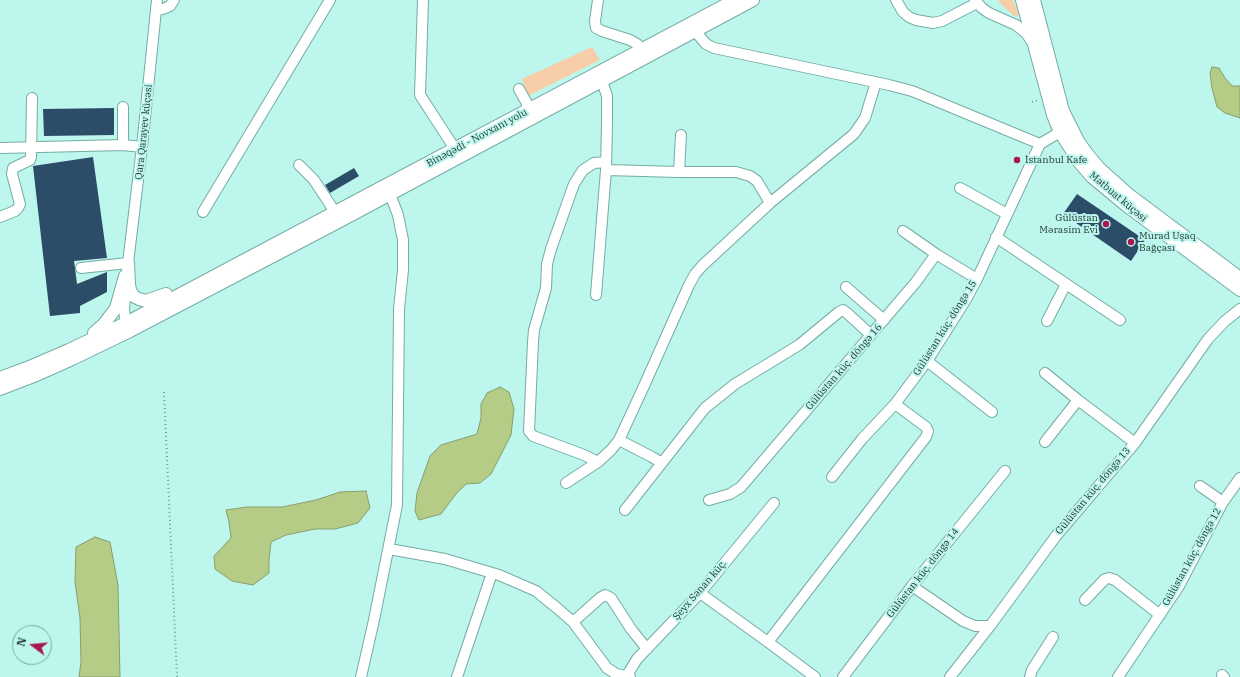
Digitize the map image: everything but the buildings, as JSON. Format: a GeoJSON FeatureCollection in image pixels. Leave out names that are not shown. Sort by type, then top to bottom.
{"type":"FeatureCollection","features":[{"type":"Feature","properties":{"kind":"main road"},"geometry":{"type":"LineString","coordinates":[[0,378],[128,327],[390,194],[753,0]]}},
{"type":"Feature","properties":{"kind":"main road","name":"Mətbuat küçəsi"},"geometry":{"type":"LineString","coordinates":[[1022,0],[1048,98],[1060,132],[1079,162],[1092,177],[1127,206],[1239,283]]}},
{"type":"Feature","properties":{"kind":"main road","name":"Mətbuat küçəsi"},"geometry":{"type":"LineString","coordinates":[[1034,0],[1063,112],[1078,141],[1088,155],[1100,169],[1128,194],[1239,283]]}},
{"type":"Feature","properties":{"kind":"main road","name":"Binəqədi - Novxanı yolu"},"geometry":{"type":"LineString","coordinates":[[218,275],[642,50],[729,2]]}},
{"type":"Feature","properties":{"kind":"main road"},"geometry":{"type":"LineString","coordinates":[[128,263],[128,284],[130,290],[133,296],[139,300],[146,301],[218,275]]}},
{"type":"Feature","properties":{"kind":"main road"},"geometry":{"type":"LineString","coordinates":[[69,350],[97,331],[111,316],[119,301],[128,263]]}},
{"type":"Feature","properties":{"kind":"main road"},"geometry":{"type":"LineString","coordinates":[[0,389],[65,362],[218,275]]}},
{"type":"Feature","properties":{"kind":"street"},"geometry":{"type":"LineString","coordinates":[[156,5],[163,9],[170,6],[174,0]]}},
{"type":"Feature","properties":{"kind":"street"},"geometry":{"type":"LineString","coordinates":[[203,212],[330,0]]}},
{"type":"Feature","properties":{"kind":"street"},"geometry":{"type":"LineString","coordinates":[[423,0],[420,95],[455,149]]}},
{"type":"Feature","properties":{"kind":"street"},"geometry":{"type":"LineString","coordinates":[[598,0],[595,21],[596,28],[630,40],[637,44],[642,50]]}},
{"type":"Feature","properties":{"kind":"street"},"geometry":{"type":"LineString","coordinates":[[896,0],[903,12],[910,17],[916,20],[933,23],[942,21],[976,1],[989,13],[1016,25],[1026,33],[1034,44]]}},
{"type":"Feature","properties":{"kind":"street","name":"Qara Qarayev küçəsi"},"geometry":{"type":"LineString","coordinates":[[128,327],[124,308],[156,5]]}},
{"type":"Feature","properties":{"kind":"street"},"geometry":{"type":"LineString","coordinates":[[695,31],[706,44],[714,48],[912,91],[1040,144],[1060,132]]}},
{"type":"Feature","properties":{"kind":"street"},"geometry":{"type":"LineString","coordinates":[[596,295],[606,166],[608,110],[607,96],[602,81]]}},
{"type":"Feature","properties":{"kind":"street"},"geometry":{"type":"LineString","coordinates":[[566,483],[598,462],[619,440],[689,284],[695,274],[770,203],[854,134],[865,118],[876,82]]}},
{"type":"Feature","properties":{"kind":"street"},"geometry":{"type":"LineString","coordinates":[[518,89],[530,109]]}},
{"type":"Feature","properties":{"kind":"street"},"geometry":{"type":"LineString","coordinates":[[0,217],[15,211],[20,204],[12,174],[13,168],[30,160],[32,148],[32,98]]}},
{"type":"Feature","properties":{"kind":"street"},"geometry":{"type":"LineString","coordinates":[[123,107],[123,145]]}},
{"type":"Feature","properties":{"kind":"street"},"geometry":{"type":"LineString","coordinates":[[680,172],[681,135]]}},
{"type":"Feature","properties":{"kind":"street","name":"Gülüstan küç. döngə 15"},"geometry":{"type":"LineString","coordinates":[[832,478],[862,439],[895,404],[927,361],[965,302],[1040,144]]}},
{"type":"Feature","properties":{"kind":"street"},"geometry":{"type":"LineString","coordinates":[[0,148],[123,145],[142,147]]}},
{"type":"Feature","properties":{"kind":"street"},"geometry":{"type":"LineString","coordinates":[[598,462],[584,455],[533,436],[529,431],[534,330],[546,288],[547,264],[574,184],[583,170],[594,163],[606,166],[680,172],[736,172],[750,176],[757,182],[770,203]]}},
{"type":"Feature","properties":{"kind":"street"},"geometry":{"type":"LineString","coordinates":[[299,165],[314,180],[335,212]]}},
{"type":"Feature","properties":{"kind":"street"},"geometry":{"type":"LineString","coordinates":[[960,188],[1007,214]]}},
{"type":"Feature","properties":{"kind":"street"},"geometry":{"type":"LineString","coordinates":[[361,677],[397,505],[399,309],[403,270],[403,240],[398,215],[390,194]]}},
{"type":"Feature","properties":{"kind":"street"},"geometry":{"type":"LineString","coordinates":[[903,231],[976,279]]}},
{"type":"Feature","properties":{"kind":"street"},"geometry":{"type":"LineString","coordinates":[[996,237],[1120,320]]}},
{"type":"Feature","properties":{"kind":"street","name":"Gülüstan küç. döngə 16"},"geometry":{"type":"LineString","coordinates":[[710,500],[730,494],[741,487],[916,282],[936,254]]}},
{"type":"Feature","properties":{"kind":"street"},"geometry":{"type":"LineString","coordinates":[[80,268],[128,263]]}},
{"type":"Feature","properties":{"kind":"street"},"geometry":{"type":"LineString","coordinates":[[1046,321],[1066,284]]}},
{"type":"Feature","properties":{"kind":"street"},"geometry":{"type":"LineString","coordinates":[[846,287],[884,320]]}},
{"type":"Feature","properties":{"kind":"street","name":"Gülüstan küç. döngə 13"},"geometry":{"type":"LineString","coordinates":[[950,677],[990,626],[1056,536],[1134,443],[1208,339],[1224,321],[1240,309]]}},
{"type":"Feature","properties":{"kind":"street"},"geometry":{"type":"LineString","coordinates":[[625,510],[705,408],[735,384],[799,345],[843,310],[871,335]]}},
{"type":"Feature","properties":{"kind":"street"},"geometry":{"type":"LineString","coordinates":[[927,361],[992,412]]}},
{"type":"Feature","properties":{"kind":"street"},"geometry":{"type":"LineString","coordinates":[[0,370],[13,373]]}},
{"type":"Feature","properties":{"kind":"street"},"geometry":{"type":"LineString","coordinates":[[1045,373],[1134,443]]}},
{"type":"Feature","properties":{"kind":"street"},"geometry":{"type":"LineString","coordinates":[[1045,442],[1078,400]]}},
{"type":"Feature","properties":{"kind":"street"},"geometry":{"type":"LineString","coordinates":[[768,642],[926,437],[928,431],[926,427],[895,404]]}},
{"type":"Feature","properties":{"kind":"street"},"geometry":{"type":"LineString","coordinates":[[619,440],[652,456],[662,463]]}},
{"type":"Feature","properties":{"kind":"street","name":"Gülüstan küç. döngə 14"},"geometry":{"type":"LineString","coordinates":[[843,677],[912,586],[1004,471]]}},
{"type":"Feature","properties":{"kind":"street","name":"Gülüstan küç. döngə 12"},"geometry":{"type":"LineString","coordinates":[[1118,677],[1179,586],[1223,502],[1240,478]]}},
{"type":"Feature","properties":{"kind":"street"},"geometry":{"type":"LineString","coordinates":[[1200,486],[1223,502]]}},
{"type":"Feature","properties":{"kind":"street","name":"Şeyx Sənan küç."},"geometry":{"type":"LineString","coordinates":[[627,676],[637,659],[700,592],[774,503]]}},
{"type":"Feature","properties":{"kind":"street"},"geometry":{"type":"LineString","coordinates":[[389,549],[445,559],[492,573],[536,591],[573,622],[607,668],[616,674],[627,676]]}},
{"type":"Feature","properties":{"kind":"street"},"geometry":{"type":"LineString","coordinates":[[457,677],[492,573]]}},
{"type":"Feature","properties":{"kind":"street"},"geometry":{"type":"LineString","coordinates":[[1085,600],[1105,579],[1109,578],[1115,580],[1160,615]]}},
{"type":"Feature","properties":{"kind":"street"},"geometry":{"type":"LineString","coordinates":[[912,586],[963,621],[975,626],[990,626]]}},
{"type":"Feature","properties":{"kind":"street"},"geometry":{"type":"LineString","coordinates":[[700,592],[815,677]]}},
{"type":"Feature","properties":{"kind":"street"},"geometry":{"type":"LineString","coordinates":[[573,622],[605,595],[611,598],[631,629],[647,649]]}},
{"type":"Feature","properties":{"kind":"street"},"geometry":{"type":"LineString","coordinates":[[1030,677],[1032,670],[1053,637]]}},
{"type":"Feature","properties":{"kind":"path"},"geometry":{"type":"LineString","coordinates":[[164,392],[177,677]]}},
{"type":"Feature","properties":{"kind":"shaded area"},"geometry":{"type":"Polygon","coordinates":[[[998,0],[1013,0],[1019,15],[1014,16],[998,0]]]}},
{"type":"Feature","properties":{"kind":"shaded area"},"geometry":{"type":"Polygon","coordinates":[[[592,47],[600,60],[528,96],[522,79],[592,47]]]}},
{"type":"Feature","properties":{"kind":"shaded area"},"geometry":{"type":"Polygon","coordinates":[[[1212,67],[1219,68],[1232,86],[1240,86],[1240,118],[1225,113],[1217,107],[1210,73],[1212,67]]]}},
{"type":"Feature","properties":{"kind":"shaded area"},"geometry":{"type":"Polygon","coordinates":[[[500,387],[509,392],[514,409],[511,435],[491,474],[480,483],[466,484],[456,494],[441,514],[419,520],[415,511],[417,493],[430,456],[441,445],[477,434],[481,418],[481,404],[487,393],[500,387]]]}},
{"type":"Feature","properties":{"kind":"shaded area"},"geometry":{"type":"Polygon","coordinates":[[[366,491],[370,508],[358,523],[335,529],[315,529],[286,535],[271,542],[269,573],[253,585],[232,581],[215,569],[214,556],[231,538],[226,510],[247,507],[282,507],[316,500],[340,492],[366,491]]]}},
{"type":"Feature","properties":{"kind":"shaded area"},"geometry":{"type":"Polygon","coordinates":[[[95,537],[110,542],[118,585],[120,677],[79,677],[81,662],[80,618],[75,582],[76,547],[95,537]]]}},
{"type":"Feature","properties":{"kind":"place","name":"İstanbul Kafe"},"geometry":{"type":"Point","coordinates":[1017,160]}},
{"type":"Feature","properties":{"kind":"place","name":"Gülüstan Mərasim Evi"},"geometry":{"type":"Point","coordinates":[1106,224]}},
{"type":"Feature","properties":{"kind":"place","name":"Murad Uşaq Bağçası"},"geometry":{"type":"Point","coordinates":[1131,242]}}]}
